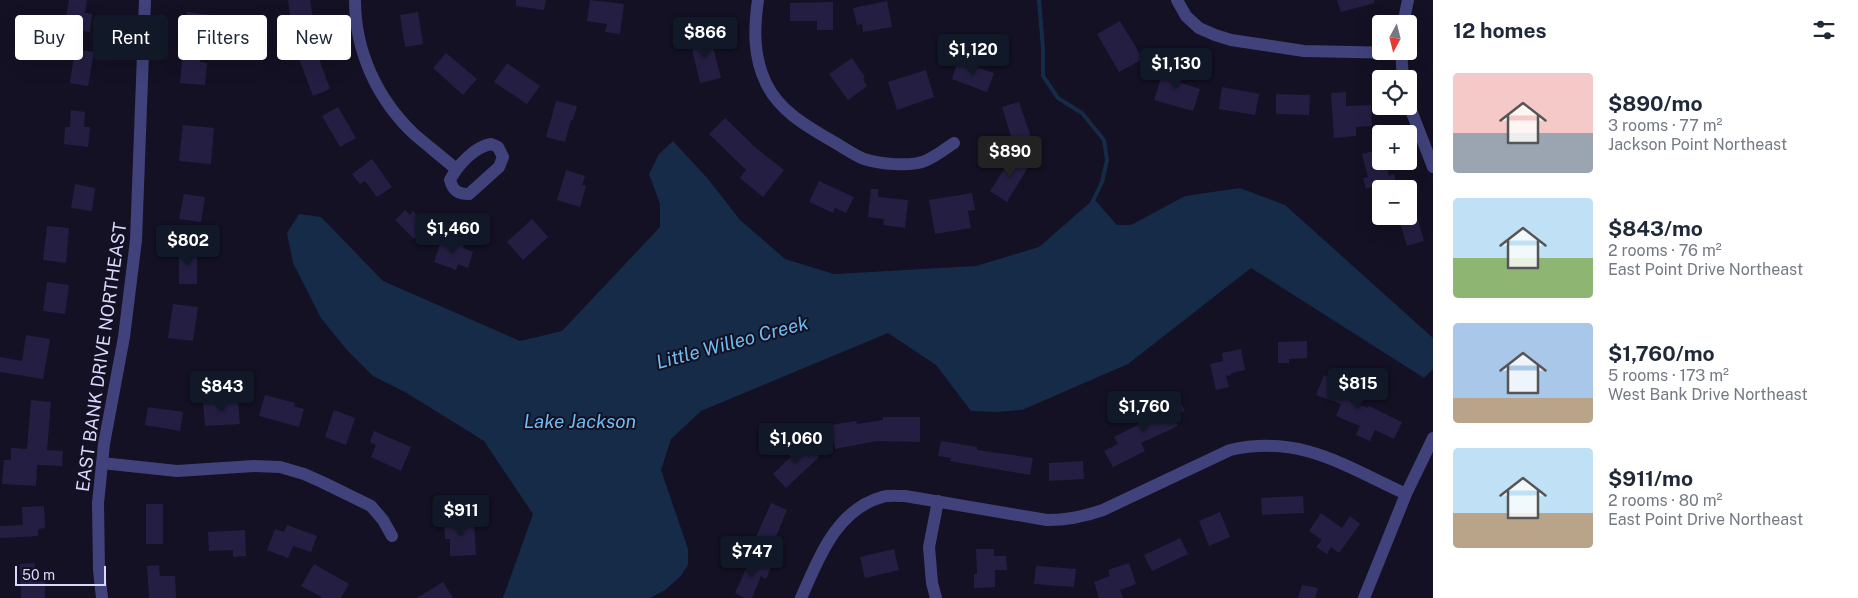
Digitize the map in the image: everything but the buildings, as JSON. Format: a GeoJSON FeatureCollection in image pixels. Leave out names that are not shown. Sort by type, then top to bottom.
{"type":"FeatureCollection","features":[{"type":"Feature","properties":{"kind":"street","name":"EAST BANK DRIVE NORTHEAST"},"geometry":{"type":"LineString","coordinates":[[102,598],[98,503],[102,463],[124,337],[136,240],[145,0]]}},
{"type":"Feature","properties":{"kind":"street"},"geometry":{"type":"LineString","coordinates":[[355,0],[361,49],[367,67],[383,96],[413,133],[456,169]]}},
{"type":"Feature","properties":{"kind":"street"},"geometry":{"type":"LineString","coordinates":[[758,0],[755,41],[761,71],[766,84],[779,104],[794,118],[864,158],[880,163],[904,164],[924,162],[954,143]]}},
{"type":"Feature","properties":{"kind":"street"},"geometry":{"type":"LineString","coordinates":[[1177,0],[1186,16],[1199,28],[1231,40],[1304,51],[1372,52]]}},
{"type":"Feature","properties":{"kind":"street"},"geometry":{"type":"LineString","coordinates":[[1405,15],[1408,0]]}},
{"type":"Feature","properties":{"kind":"street"},"geometry":{"type":"LineString","coordinates":[[1413,115],[1433,167]]}},
{"type":"Feature","properties":{"kind":"street"},"geometry":{"type":"LineString","coordinates":[[1364,598],[1406,494],[1433,438]]}},
{"type":"Feature","properties":{"kind":"street"},"geometry":{"type":"LineString","coordinates":[[802,598],[831,536],[845,518],[863,506],[883,497],[906,496],[1047,520],[1065,520],[1083,517],[1103,510],[1222,453],[1251,445],[1295,447],[1316,452],[1406,494]]}},
{"type":"Feature","properties":{"kind":"street"},"geometry":{"type":"LineString","coordinates":[[102,463],[177,471],[254,466],[280,467],[313,478],[371,506],[383,520],[392,536]]}},
{"type":"Feature","properties":{"kind":"street"},"geometry":{"type":"LineString","coordinates":[[936,598],[932,583],[929,547],[938,501]]}},
{"type":"Feature","properties":{"kind":"water","name":"Lake Jackson"},"geometry":{"type":"Polygon","coordinates":[[[673,141],[708,179],[740,220],[785,259],[834,274],[976,266],[1039,247],[1094,199],[1117,225],[1131,225],[1185,196],[1240,188],[1285,205],[1433,338],[1433,369],[1424,378],[1251,268],[1128,364],[1022,410],[997,412],[971,411],[936,365],[888,333],[701,411],[671,439],[661,470],[688,549],[688,565],[680,577],[665,590],[650,598],[503,598],[533,514],[484,441],[405,392],[373,376],[346,349],[321,318],[293,263],[287,233],[299,214],[321,217],[383,281],[520,341],[562,331],[660,227],[660,204],[649,174],[659,154],[673,141]]]}},
{"type":"Feature","properties":{"kind":"waterway","name":"Little Willeo Creek"},"geometry":{"type":"LineString","coordinates":[[1039,0],[1043,76],[1058,98],[1082,113],[1104,140],[1107,160],[1102,182],[1092,203]]}}]}
